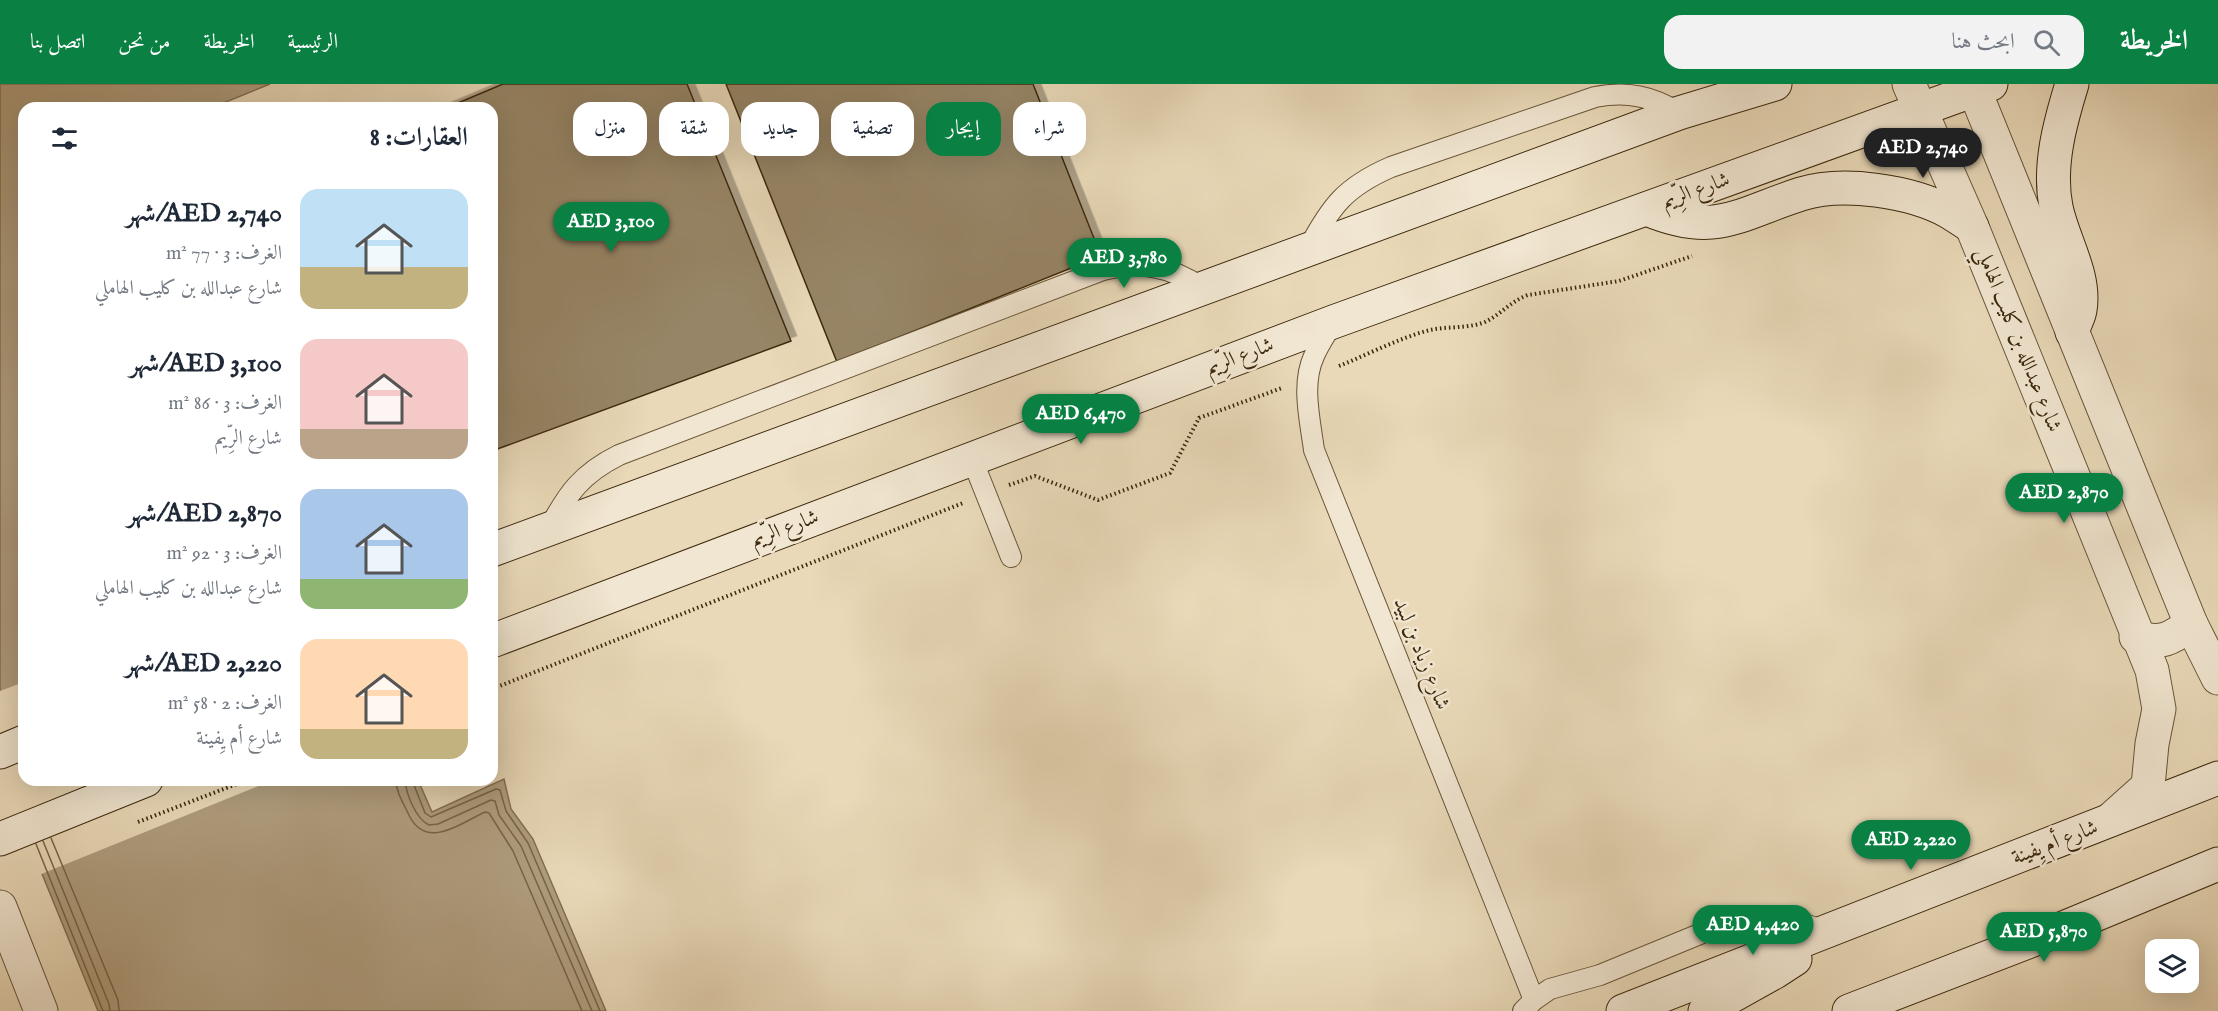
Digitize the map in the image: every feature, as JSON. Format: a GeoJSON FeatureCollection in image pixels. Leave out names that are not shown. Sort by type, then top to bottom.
{"type":"FeatureCollection","features":[{"type":"Feature","properties":{"kind":"main road"},"geometry":{"type":"LineString","coordinates":[[498,548],[1679,113],[1775,84]]}},
{"type":"Feature","properties":{"kind":"main road"},"geometry":{"type":"LineString","coordinates":[[2072,84],[2058,132],[2054,179],[2056,206],[2079,280],[2080,310],[2072,332]]}},
{"type":"Feature","properties":{"kind":"main road"},"geometry":{"type":"LineString","coordinates":[[1979,86],[2072,332],[2191,624],[2218,678]]}},
{"type":"Feature","properties":{"kind":"main road","name":"شارع الرِّيم"},"geometry":{"type":"LineString","coordinates":[[498,639],[1333,322],[1647,209],[1915,97],[1979,86]]}},
{"type":"Feature","properties":{"kind":"main road","name":"شارع عبدالله بن كليب الهاملي"},"geometry":{"type":"LineString","coordinates":[[1915,97],[1972,227],[2136,636],[2152,670],[2159,709],[2152,744],[2148,786],[2106,824]]}},
{"type":"Feature","properties":{"kind":"main road"},"geometry":{"type":"LineString","coordinates":[[1647,209],[1680,220],[1714,223],[1736,218],[1802,194],[1823,189],[1843,188],[1892,193],[1922,201],[1948,212],[1972,227]]}},
{"type":"Feature","properties":{"kind":"main road"},"geometry":{"type":"LineString","coordinates":[[2136,636],[2151,642],[2164,640],[2178,634],[2191,624]]}},
{"type":"Feature","properties":{"kind":"main road"},"geometry":{"type":"LineString","coordinates":[[0,752],[18,744]]}},
{"type":"Feature","properties":{"kind":"main road","name":"شارع أم يِفينة"},"geometry":{"type":"LineString","coordinates":[[1623,1011],[1824,931],[2106,824],[2218,778]]}},
{"type":"Feature","properties":{"kind":"main road"},"geometry":{"type":"LineString","coordinates":[[0,839],[131,786]]}},
{"type":"Feature","properties":{"kind":"main road"},"geometry":{"type":"LineString","coordinates":[[1849,1011],[2061,929],[2218,864]]}},
{"type":"Feature","properties":{"kind":"main road"},"geometry":{"type":"LineString","coordinates":[[0,907],[41,1011]]}},
{"type":"Feature","properties":{"kind":"main road"},"geometry":{"type":"LineString","coordinates":[[1895,1011],[2061,929]]}},
{"type":"Feature","properties":{"kind":"main road"},"geometry":{"type":"LineString","coordinates":[[1705,1011],[1775,972],[1809,946],[1824,931]]}},
{"type":"Feature","properties":{"kind":"lane"},"geometry":{"type":"LineString","coordinates":[[1308,249],[1336,204],[1361,182],[1376,174],[1593,91],[1648,97],[1679,113]]}},
{"type":"Feature","properties":{"kind":"lane"},"geometry":{"type":"LineString","coordinates":[[548,530],[572,490],[585,476],[595,467],[619,455],[1103,270],[1136,265],[1153,266],[1179,273],[1202,288]]}},
{"type":"Feature","properties":{"kind":"lane","name":"شارع زياد بن لبيد"},"geometry":{"type":"LineString","coordinates":[[1333,322],[1313,357],[1308,379],[1308,404],[1314,450],[1529,1005]]}},
{"type":"Feature","properties":{"kind":"lane"},"geometry":{"type":"LineString","coordinates":[[972,459],[1011,557]]}},
{"type":"Feature","properties":{"kind":"lane"},"geometry":{"type":"LineString","coordinates":[[1529,1005],[1550,989],[1600,975],[1729,922],[1756,917],[1780,919],[1802,923],[1824,931]]}},
{"type":"Feature","properties":{"kind":"path"},"geometry":{"type":"LineString","coordinates":[[498,687],[986,493],[1035,476],[1098,500],[1170,473],[1199,418],[1308,379],[1433,329],[1474,325],[1486,321],[1517,299],[1528,295],[1619,281],[1694,256]]}},
{"type":"Feature","properties":{"kind":"water"},"geometry":{"type":"Polygon","coordinates":[[[0,84],[270,84],[226,102],[18,102],[18,786],[421,786],[432,812],[489,786],[498,786],[498,782],[504,779],[511,809],[533,839],[606,1011],[98,1011],[0,771],[0,84]]]}},
{"type":"Feature","properties":{"kind":"pier"},"geometry":{"type":"Polygon","coordinates":[[[18,684],[18,786],[258,786],[39,875],[0,779],[0,691],[18,684]]]}},
{"type":"Feature","properties":{"kind":"building"},"geometry":{"type":"Polygon","coordinates":[[[503,84],[687,84],[694,102],[659,102],[659,156],[716,156],[791,341],[498,449],[498,102],[460,102],[503,84]]]}},
{"type":"Feature","properties":{"kind":"building"},"geometry":{"type":"Polygon","coordinates":[[[726,84],[1033,84],[1040,102],[1013,102],[1013,156],[1061,156],[1101,256],[837,362],[755,156],[819,156],[819,102],[741,102],[741,122],[726,84]]]}}]}
